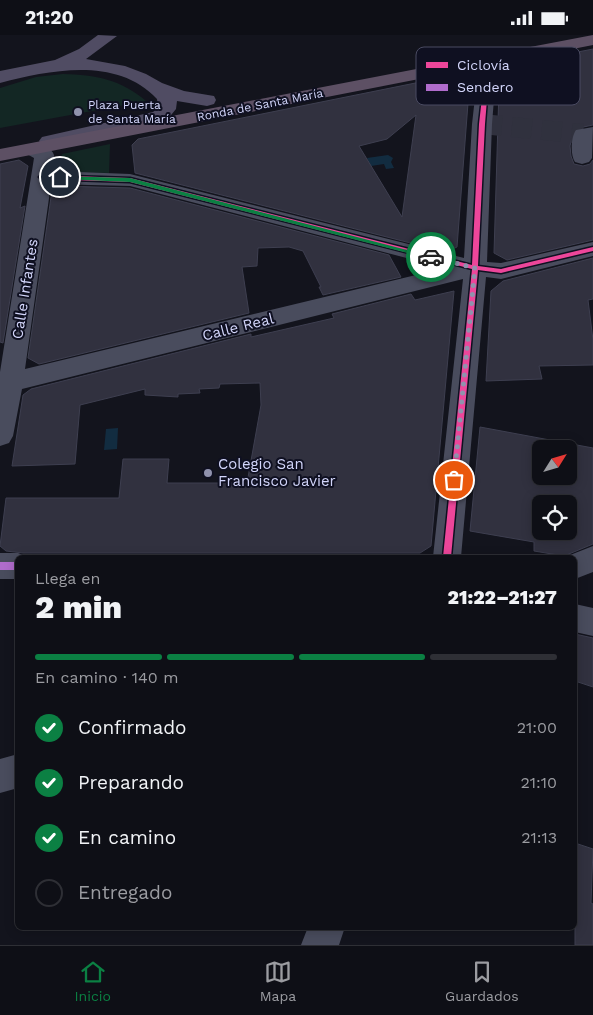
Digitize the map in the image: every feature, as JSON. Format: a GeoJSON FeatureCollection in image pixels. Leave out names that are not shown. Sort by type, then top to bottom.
{"type":"FeatureCollection","features":[{"type":"Feature","properties":{"kind":"highway"},"geometry":{"type":"LineString","coordinates":[[529,47],[581,35]]}},
{"type":"Feature","properties":{"kind":"highway"},"geometry":{"type":"LineString","coordinates":[[549,47],[593,40]]}},
{"type":"Feature","properties":{"kind":"highway","name":"Ronda de Santa María"},"geometry":{"type":"LineString","coordinates":[[169,106],[416,68]]}},
{"type":"Feature","properties":{"kind":"highway","name":"Ronda de Santa María"},"geometry":{"type":"LineString","coordinates":[[0,155],[416,71]]}},
{"type":"Feature","properties":{"kind":"highway"},"geometry":{"type":"LineString","coordinates":[[0,138],[169,106]]}},
{"type":"Feature","properties":{"kind":"main road"},"geometry":{"type":"LineString","coordinates":[[57,65],[84,53],[108,35]]}},
{"type":"Feature","properties":{"kind":"main road"},"geometry":{"type":"LineString","coordinates":[[108,35],[103,48],[104,58],[113,68]]}},
{"type":"Feature","properties":{"kind":"main road"},"geometry":{"type":"LineString","coordinates":[[0,77],[24,70],[79,64],[113,68],[129,73],[155,87],[181,97],[207,100]]}},
{"type":"Feature","properties":{"kind":"main road"},"geometry":{"type":"LineString","coordinates":[[32,149],[62,137],[160,116],[169,106],[168,100],[155,87]]}},
{"type":"Feature","properties":{"kind":"street"},"geometry":{"type":"LineString","coordinates":[[447,555],[475,268],[483,105]]}},
{"type":"Feature","properties":{"kind":"street"},"geometry":{"type":"LineString","coordinates":[[582,158],[588,133]]}},
{"type":"Feature","properties":{"kind":"street","name":"Calle Infantes"},"geometry":{"type":"LineString","coordinates":[[0,436],[6,384],[42,177],[44,155],[32,149]]}},
{"type":"Feature","properties":{"kind":"street"},"geometry":{"type":"LineString","coordinates":[[42,177],[130,180],[475,268],[502,271],[593,249]]}},
{"type":"Feature","properties":{"kind":"street","name":"Calle Real"},"geometry":{"type":"LineString","coordinates":[[6,384],[475,268]]}},
{"type":"Feature","properties":{"kind":"street"},"geometry":{"type":"LineString","coordinates":[[577,565],[593,559]]}},
{"type":"Feature","properties":{"kind":"street"},"geometry":{"type":"LineString","coordinates":[[0,566],[15,566]]}},
{"type":"Feature","properties":{"kind":"street"},"geometry":{"type":"LineString","coordinates":[[577,618],[593,621]]}},
{"type":"Feature","properties":{"kind":"street"},"geometry":{"type":"LineString","coordinates":[[0,776],[15,772]]}},
{"type":"Feature","properties":{"kind":"street"},"geometry":{"type":"LineString","coordinates":[[320,945],[326,930]]}},
{"type":"Feature","properties":{"kind":"green space"},"geometry":{"type":"Polygon","coordinates":[[[63,74],[97,77],[117,83],[146,101],[0,128],[0,88],[36,77],[63,74]]]}},
{"type":"Feature","properties":{"kind":"green space"},"geometry":{"type":"Polygon","coordinates":[[[110,144],[109,173],[57,172],[62,154],[110,144]]]}},
{"type":"Feature","properties":{"kind":"water"},"geometry":{"type":"Polygon","coordinates":[[[388,155],[393,158],[391,162],[394,168],[386,169],[384,164],[371,166],[367,158],[388,155]]]}},
{"type":"Feature","properties":{"kind":"water"},"geometry":{"type":"Polygon","coordinates":[[[118,428],[117,449],[104,450],[106,429],[118,428]]]}},
{"type":"Feature","properties":{"kind":"building"},"geometry":{"type":"Polygon","coordinates":[[[593,49],[593,125],[574,129],[570,146],[574,164],[583,166],[590,164],[593,160],[593,240],[507,260],[494,253],[499,105],[580,105],[580,52],[593,49]]]}},
{"type":"Feature","properties":{"kind":"building"},"geometry":{"type":"Polygon","coordinates":[[[416,83],[416,105],[468,105],[457,247],[446,252],[135,173],[132,145],[138,139],[416,83]],[[416,115],[387,139],[359,146],[402,217],[416,115]]]}},
{"type":"Feature","properties":{"kind":"building"},"geometry":{"type":"Polygon","coordinates":[[[19,160],[28,166],[20,208],[25,206],[3,343],[0,342],[0,164],[19,160]]]}},
{"type":"Feature","properties":{"kind":"building"},"geometry":{"type":"Polygon","coordinates":[[[60,186],[130,188],[389,255],[401,277],[323,295],[303,251],[289,247],[258,248],[257,266],[242,267],[249,313],[39,364],[28,358],[52,190],[60,186]]]}},
{"type":"Feature","properties":{"kind":"building"},"geometry":{"type":"Polygon","coordinates":[[[593,258],[593,299],[588,300],[593,340],[593,365],[539,366],[542,379],[486,381],[491,291],[503,281],[593,258]]]}},
{"type":"Feature","properties":{"kind":"building"},"geometry":{"type":"Polygon","coordinates":[[[454,291],[431,546],[420,553],[23,553],[6,551],[0,546],[6,498],[119,498],[123,459],[169,459],[167,483],[247,483],[261,405],[260,383],[220,384],[219,388],[199,389],[200,393],[178,394],[178,397],[145,395],[145,389],[80,405],[75,464],[12,466],[23,395],[31,389],[251,334],[251,337],[334,318],[332,314],[411,294],[415,300],[454,291]]]}},
{"type":"Feature","properties":{"kind":"building"},"geometry":{"type":"Polygon","coordinates":[[[480,427],[550,440],[532,440],[532,485],[578,485],[578,445],[593,448],[593,544],[566,555],[534,551],[534,542],[470,531],[480,427]]]}},
{"type":"Feature","properties":{"kind":"building"},"geometry":{"type":"Polygon","coordinates":[[[577,634],[593,638],[593,687],[577,682],[577,634]]]}},
{"type":"Feature","properties":{"kind":"building"},"geometry":{"type":"Polygon","coordinates":[[[577,844],[593,849],[591,903],[593,904],[593,945],[575,945],[575,930],[577,930],[577,844]]]}},
{"type":"Feature","properties":{"kind":"tunnel"},"geometry":{"type":"LineString","coordinates":[[482,124],[583,134]]}},
{"type":"Feature","properties":{"kind":"marked path"},"geometry":{"type":"LineString","coordinates":[[0,566],[15,566]]}},
{"type":"Feature","properties":{"kind":"cycle path"},"geometry":{"type":"LineString","coordinates":[[447,555],[475,268],[484,105]]}},
{"type":"Feature","properties":{"kind":"cycle path"},"geometry":{"type":"LineString","coordinates":[[42,177],[130,180],[475,268],[501,271],[593,249]]}},
{"type":"Feature","properties":{"kind":"way so far"},"geometry":{"type":"LineString","coordinates":[[431,257],[475,268],[454,480]]}},
{"type":"Feature","properties":{"kind":"place","name":"Plaza Puerta de Santa María"},"geometry":{"type":"Point","coordinates":[78,112]}},
{"type":"Feature","properties":{"kind":"place","name":"Colegio San Francisco Javier"},"geometry":{"type":"Point","coordinates":[208,473]}},
{"type":"Feature","properties":{"kind":"route"},"geometry":{"type":"LineString","coordinates":[[60,177],[130,180],[431,257]]}}]}
